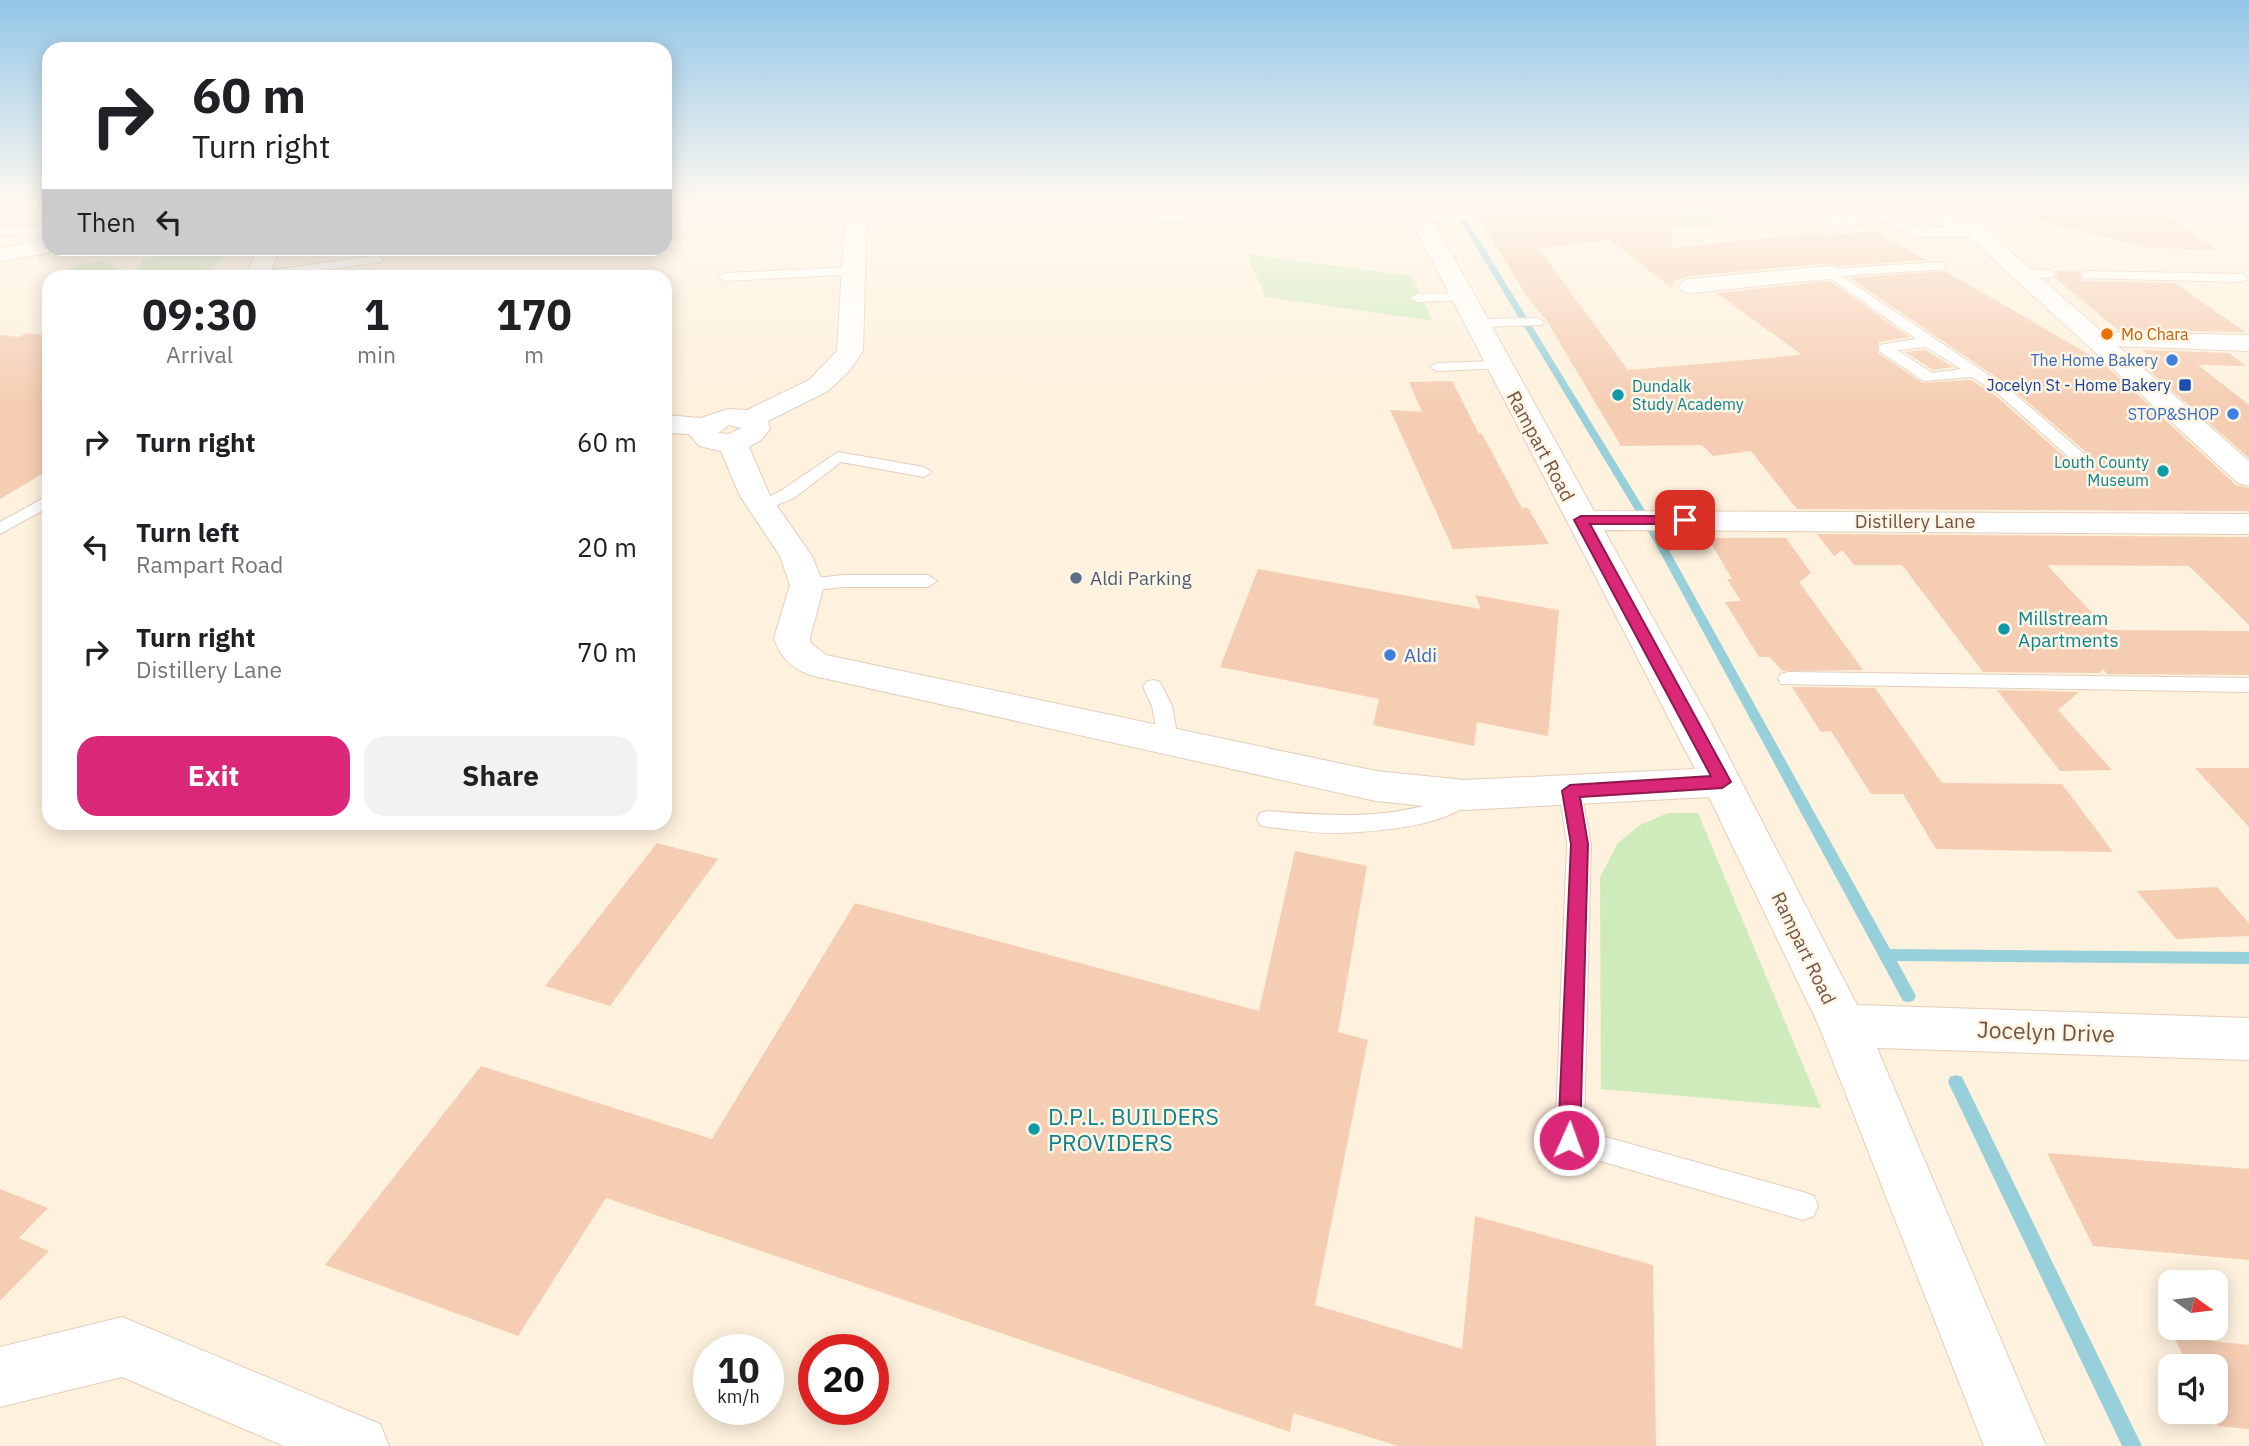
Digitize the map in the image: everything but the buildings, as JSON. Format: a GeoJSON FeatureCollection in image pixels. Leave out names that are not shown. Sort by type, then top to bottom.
{"type":"FeatureCollection","features":[{"type":"Feature","properties":{"kind":"street"},"geometry":{"type":"LineString","coordinates":[[672,425],[729,429],[825,383],[840,369],[850,351],[853,269]]}},
{"type":"Feature","properties":{"kind":"street","name":"Rampart Road"},"geometry":{"type":"LineString","coordinates":[[1452,269],[1498,365],[1722,782],[1843,1026],[2015,1446]]}},
{"type":"Feature","properties":{"kind":"street"},"geometry":{"type":"LineString","coordinates":[[2018,269],[2249,477]]}},
{"type":"Feature","properties":{"kind":"street"},"geometry":{"type":"LineString","coordinates":[[1692,286],[1829,273]]}},
{"type":"Feature","properties":{"kind":"street"},"geometry":{"type":"LineString","coordinates":[[2097,340],[2249,343]]}},
{"type":"Feature","properties":{"kind":"street"},"geometry":{"type":"LineString","coordinates":[[729,429],[762,506],[796,555],[807,585],[792,638],[795,648],[814,664],[1376,786],[1464,795],[1722,782]]}},
{"type":"Feature","properties":{"kind":"street","name":"Distillery Lane"},"geometry":{"type":"LineString","coordinates":[[1581,520],[2249,524]]}},
{"type":"Feature","properties":{"kind":"street","name":"Jocelyn Drive"},"geometry":{"type":"LineString","coordinates":[[1843,1026],[2249,1039]]}},
{"type":"Feature","properties":{"kind":"street"},"geometry":{"type":"LineString","coordinates":[[0,1377],[122,1347],[358,1446]]}},
{"type":"Feature","properties":{"kind":"lane"},"geometry":{"type":"LineString","coordinates":[[725,277],[832,269]]}},
{"type":"Feature","properties":{"kind":"lane"},"geometry":{"type":"LineString","coordinates":[[1829,273],[1885,269]]}},
{"type":"Feature","properties":{"kind":"lane"},"geometry":{"type":"LineString","coordinates":[[1829,273],[2003,391],[2077,456]]}},
{"type":"Feature","properties":{"kind":"lane"},"geometry":{"type":"LineString","coordinates":[[2022,273],[2050,274]]}},
{"type":"Feature","properties":{"kind":"lane"},"geometry":{"type":"LineString","coordinates":[[2087,275],[2242,278]]}},
{"type":"Feature","properties":{"kind":"lane"},"geometry":{"type":"LineString","coordinates":[[1417,298],[1513,322],[1537,322]]}},
{"type":"Feature","properties":{"kind":"lane"},"geometry":{"type":"LineString","coordinates":[[1928,342],[1884,348],[1929,378],[1975,372]]}},
{"type":"Feature","properties":{"kind":"lane"},"geometry":{"type":"LineString","coordinates":[[1437,367],[1498,365]]}},
{"type":"Feature","properties":{"kind":"lane"},"geometry":{"type":"LineString","coordinates":[[762,506],[788,494],[838,457],[924,471]]}},
{"type":"Feature","properties":{"kind":"lane"},"geometry":{"type":"LineString","coordinates":[[0,529],[42,504]]}},
{"type":"Feature","properties":{"kind":"lane"},"geometry":{"type":"LineString","coordinates":[[807,585],[844,580],[928,581]]}},
{"type":"Feature","properties":{"kind":"lane"},"geometry":{"type":"LineString","coordinates":[[1788,679],[2249,685]]}},
{"type":"Feature","properties":{"kind":"lane"},"geometry":{"type":"LineString","coordinates":[[1153,687],[1162,706],[1167,739]]}},
{"type":"Feature","properties":{"kind":"lane"},"geometry":{"type":"LineString","coordinates":[[1570,791],[1579,844],[1569,1140],[1803,1206]]}},
{"type":"Feature","properties":{"kind":"lane"},"geometry":{"type":"LineString","coordinates":[[1268,819],[1337,825],[1397,819],[1439,811],[1464,795]]}},
{"type":"Feature","properties":{"kind":"green space"},"geometry":{"type":"Polygon","coordinates":[[[136,269],[204,269],[202,270],[136,269]]]}},
{"type":"Feature","properties":{"kind":"green space"},"geometry":{"type":"Polygon","coordinates":[[[1253,269],[1363,269],[1412,276],[1433,321],[1266,297],[1253,269]]]}},
{"type":"Feature","properties":{"kind":"green space"},"geometry":{"type":"Polygon","coordinates":[[[1668,813],[1698,813],[1821,1108],[1601,1089],[1600,877],[1618,843],[1640,825],[1668,813]]]}},
{"type":"Feature","properties":{"kind":"waterway"},"geometry":{"type":"LineString","coordinates":[[1493,269],[1660,543],[1908,996]]}},
{"type":"Feature","properties":{"kind":"waterway"},"geometry":{"type":"LineString","coordinates":[[1886,955],[2249,958]]}},
{"type":"Feature","properties":{"kind":"waterway"},"geometry":{"type":"LineString","coordinates":[[1956,1082],[2132,1446]]}},
{"type":"Feature","properties":{"kind":"place","name":"Mo Chara"},"geometry":{"type":"Point","coordinates":[2107,334]}},
{"type":"Feature","properties":{"kind":"place","name":"The Home Bakery"},"geometry":{"type":"Point","coordinates":[2172,360]}},
{"type":"Feature","properties":{"kind":"place","name":"Jocelyn St - Home Bakery"},"geometry":{"type":"Point","coordinates":[2185,385]}},
{"type":"Feature","properties":{"kind":"place","name":"Dundalk Study Academy"},"geometry":{"type":"Point","coordinates":[1618,395]}},
{"type":"Feature","properties":{"kind":"place","name":"STOP&SHOP"},"geometry":{"type":"Point","coordinates":[2233,414]}},
{"type":"Feature","properties":{"kind":"place","name":"Louth County Museum"},"geometry":{"type":"Point","coordinates":[2163,471]}},
{"type":"Feature","properties":{"kind":"place","name":"Aldi Parking"},"geometry":{"type":"Point","coordinates":[1076,578]}},
{"type":"Feature","properties":{"kind":"place","name":"Millstream Apartments"},"geometry":{"type":"Point","coordinates":[2004,629]}},
{"type":"Feature","properties":{"kind":"place","name":"Aldi"},"geometry":{"type":"Point","coordinates":[1390,655]}},
{"type":"Feature","properties":{"kind":"place","name":"D.P.L. BUILDERS PROVIDERS"},"geometry":{"type":"Point","coordinates":[1034,1129]}},
{"type":"Feature","properties":{"kind":"route"},"geometry":{"type":"LineString","coordinates":[[1569,1140],[1579,844],[1570,791],[1722,782],[1581,520],[1685,520]]}}]}
